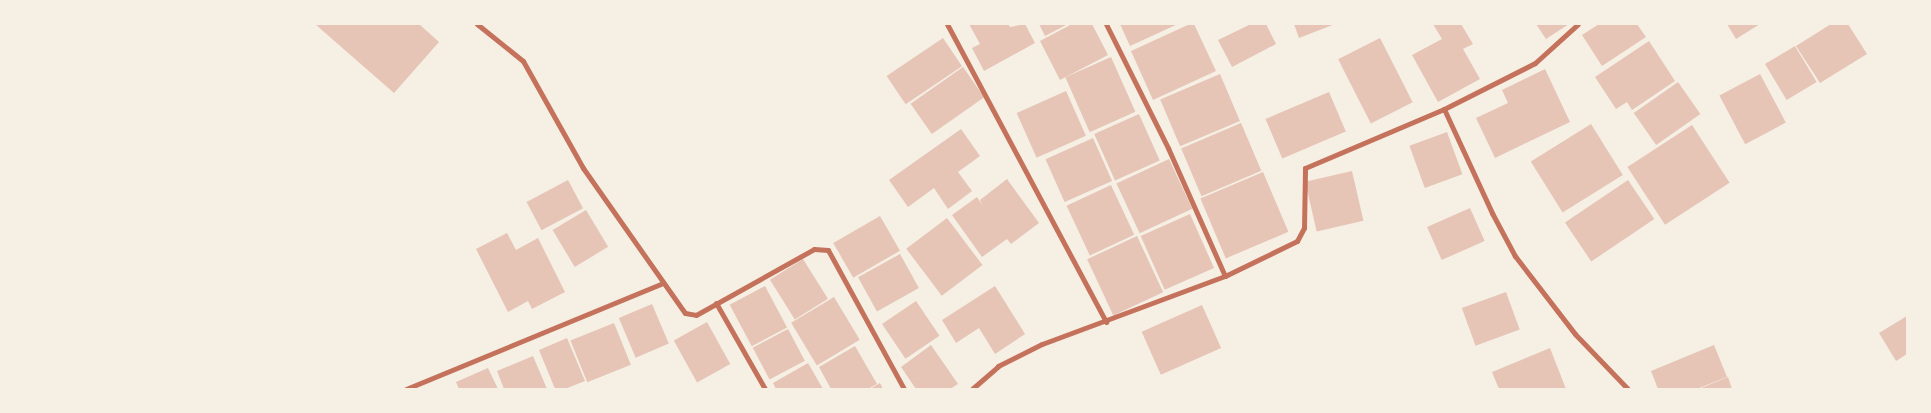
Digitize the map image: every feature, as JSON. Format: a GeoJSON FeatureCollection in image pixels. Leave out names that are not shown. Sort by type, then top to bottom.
{"type":"FeatureCollection","features":[{"type":"Feature","properties":{"kind":"street"},"geometry":{"type":"LineString","coordinates":[[477,24],[523,61],[583,168],[681,309],[690,315],[716,303],[814,249],[828,250],[904,389]]}},
{"type":"Feature","properties":{"kind":"street"},"geometry":{"type":"LineString","coordinates":[[947,24],[1106,322]]}},
{"type":"Feature","properties":{"kind":"street"},"geometry":{"type":"LineString","coordinates":[[1106,24],[1168,148],[1225,276]]}},
{"type":"Feature","properties":{"kind":"street"},"geometry":{"type":"LineString","coordinates":[[972,389],[998,366],[1042,344],[1106,322],[1225,276],[1297,242],[1304,228],[1305,168],[1444,109],[1535,63],[1578,24]]}},
{"type":"Feature","properties":{"kind":"street"},"geometry":{"type":"LineString","coordinates":[[1444,109],[1492,213],[1515,256],[1576,334],[1628,389]]}},
{"type":"Feature","properties":{"kind":"street"},"geometry":{"type":"LineString","coordinates":[[406,389],[663,283]]}},
{"type":"Feature","properties":{"kind":"street"},"geometry":{"type":"LineString","coordinates":[[716,303],[765,389]]}},
{"type":"Feature","properties":{"kind":"building"},"geometry":{"type":"Polygon","coordinates":[[[315,24],[419,24],[439,42],[394,93],[315,24]]]}},
{"type":"Feature","properties":{"kind":"building"},"geometry":{"type":"Polygon","coordinates":[[[969,24],[1008,24],[1010,27],[1025,24],[1035,43],[984,71],[972,48],[980,44],[969,24]]]}},
{"type":"Feature","properties":{"kind":"building"},"geometry":{"type":"Polygon","coordinates":[[[1039,24],[1068,24],[1045,36],[1039,24]]]}},
{"type":"Feature","properties":{"kind":"building"},"geometry":{"type":"Polygon","coordinates":[[[1072,24],[1092,24],[1108,55],[1060,80],[1040,41],[1072,24]]]}},
{"type":"Feature","properties":{"kind":"building"},"geometry":{"type":"Polygon","coordinates":[[[1120,24],[1178,24],[1130,46],[1120,24]]]}},
{"type":"Feature","properties":{"kind":"building"},"geometry":{"type":"Polygon","coordinates":[[[1190,24],[1194,24],[1216,71],[1153,100],[1131,51],[1190,24]]]}},
{"type":"Feature","properties":{"kind":"building"},"geometry":{"type":"Polygon","coordinates":[[[1251,24],[1266,24],[1276,44],[1232,67],[1218,40],[1251,24]]]}},
{"type":"Feature","properties":{"kind":"building"},"geometry":{"type":"Polygon","coordinates":[[[1294,24],[1335,24],[1299,38],[1294,24]]]}},
{"type":"Feature","properties":{"kind":"building"},"geometry":{"type":"Polygon","coordinates":[[[1433,24],[1461,24],[1473,44],[1463,49],[1480,79],[1438,102],[1412,55],[1442,39],[1433,24]]]}},
{"type":"Feature","properties":{"kind":"building"},"geometry":{"type":"Polygon","coordinates":[[[1536,24],[1569,24],[1546,39],[1536,24]]]}},
{"type":"Feature","properties":{"kind":"building"},"geometry":{"type":"Polygon","coordinates":[[[1599,24],[1637,24],[1646,37],[1602,66],[1582,35],[1599,24]]]}},
{"type":"Feature","properties":{"kind":"building"},"geometry":{"type":"Polygon","coordinates":[[[1727,24],[1760,24],[1736,39],[1727,24]]]}},
{"type":"Feature","properties":{"kind":"building"},"geometry":{"type":"Polygon","coordinates":[[[1831,24],[1848,24],[1867,54],[1820,83],[1796,46],[1831,24]]]}},
{"type":"Feature","properties":{"kind":"building"},"geometry":{"type":"Polygon","coordinates":[[[943,38],[962,66],[906,104],[887,76],[943,38]]]}},
{"type":"Feature","properties":{"kind":"building"},"geometry":{"type":"Polygon","coordinates":[[[1380,38],[1413,102],[1371,123],[1338,59],[1380,38]]]}},
{"type":"Feature","properties":{"kind":"building"},"geometry":{"type":"Polygon","coordinates":[[[1649,41],[1675,81],[1632,110],[1627,102],[1616,109],[1595,77],[1649,41]]]}},
{"type":"Feature","properties":{"kind":"building"},"geometry":{"type":"Polygon","coordinates":[[[1795,46],[1817,82],[1787,100],[1765,64],[1795,46]]]}},
{"type":"Feature","properties":{"kind":"building"},"geometry":{"type":"Polygon","coordinates":[[[1111,57],[1135,112],[1090,132],[1065,77],[1111,57]]]}},
{"type":"Feature","properties":{"kind":"building"},"geometry":{"type":"Polygon","coordinates":[[[963,67],[984,97],[932,134],[911,104],[963,67]]]}},
{"type":"Feature","properties":{"kind":"building"},"geometry":{"type":"Polygon","coordinates":[[[1545,69],[1570,122],[1495,158],[1476,118],[1508,103],[1502,90],[1545,69]]]}},
{"type":"Feature","properties":{"kind":"building"},"geometry":{"type":"Polygon","coordinates":[[[1220,74],[1240,121],[1180,146],[1160,99],[1220,74]]]}},
{"type":"Feature","properties":{"kind":"building"},"geometry":{"type":"Polygon","coordinates":[[[1760,74],[1786,123],[1745,144],[1719,96],[1760,74]]]}},
{"type":"Feature","properties":{"kind":"building"},"geometry":{"type":"Polygon","coordinates":[[[1678,82],[1700,114],[1656,145],[1634,113],[1678,82]]]}},
{"type":"Feature","properties":{"kind":"building"},"geometry":{"type":"Polygon","coordinates":[[[1066,91],[1086,136],[1037,158],[1017,113],[1066,91]]]}},
{"type":"Feature","properties":{"kind":"building"},"geometry":{"type":"Polygon","coordinates":[[[1329,92],[1346,132],[1282,159],[1265,119],[1329,92]]]}},
{"type":"Feature","properties":{"kind":"building"},"geometry":{"type":"Polygon","coordinates":[[[1139,114],[1160,161],[1115,181],[1094,134],[1139,114]]]}},
{"type":"Feature","properties":{"kind":"building"},"geometry":{"type":"Polygon","coordinates":[[[1241,123],[1261,171],[1201,196],[1181,148],[1241,123]]]}},
{"type":"Feature","properties":{"kind":"building"},"geometry":{"type":"Polygon","coordinates":[[[1591,124],[1623,175],[1563,213],[1531,162],[1591,124]]]}},
{"type":"Feature","properties":{"kind":"building"},"geometry":{"type":"Polygon","coordinates":[[[1692,125],[1730,183],[1665,225],[1627,167],[1692,125]]]}},
{"type":"Feature","properties":{"kind":"building"},"geometry":{"type":"Polygon","coordinates":[[[961,129],[980,156],[958,172],[972,191],[948,209],[934,188],[908,207],[889,180],[961,129]]]}},
{"type":"Feature","properties":{"kind":"building"},"geometry":{"type":"Polygon","coordinates":[[[1447,132],[1462,174],[1425,188],[1409,146],[1447,132]]]}},
{"type":"Feature","properties":{"kind":"building"},"geometry":{"type":"Polygon","coordinates":[[[1093,138],[1112,181],[1065,202],[1045,159],[1093,138]]]}},
{"type":"Feature","properties":{"kind":"building"},"geometry":{"type":"Polygon","coordinates":[[[1169,159],[1192,209],[1140,233],[1116,184],[1169,159]]]}},
{"type":"Feature","properties":{"kind":"building"},"geometry":{"type":"Polygon","coordinates":[[[1352,171],[1363,221],[1317,231],[1305,182],[1352,171]]]}},
{"type":"Feature","properties":{"kind":"building"},"geometry":{"type":"Polygon","coordinates":[[[1263,172],[1288,232],[1226,258],[1200,199],[1263,172]]]}},
{"type":"Feature","properties":{"kind":"building"},"geometry":{"type":"Polygon","coordinates":[[[1007,179],[1039,223],[1011,244],[1007,239],[982,257],[952,215],[977,197],[983,206],[980,200],[1007,179]]]}},
{"type":"Feature","properties":{"kind":"building"},"geometry":{"type":"Polygon","coordinates":[[[568,180],[583,208],[542,230],[527,202],[568,180]]]}},
{"type":"Feature","properties":{"kind":"building"},"geometry":{"type":"Polygon","coordinates":[[[1628,180],[1654,219],[1591,261],[1565,222],[1628,180]]]}},
{"type":"Feature","properties":{"kind":"building"},"geometry":{"type":"Polygon","coordinates":[[[1111,185],[1134,235],[1090,256],[1067,206],[1111,185]]]}},
{"type":"Feature","properties":{"kind":"building"},"geometry":{"type":"Polygon","coordinates":[[[1470,208],[1485,241],[1442,260],[1427,227],[1470,208]]]}},
{"type":"Feature","properties":{"kind":"building"},"geometry":{"type":"Polygon","coordinates":[[[586,210],[608,247],[575,267],[553,230],[586,210]]]}},
{"type":"Feature","properties":{"kind":"building"},"geometry":{"type":"Polygon","coordinates":[[[1190,214],[1214,268],[1165,290],[1141,236],[1190,214]]]}},
{"type":"Feature","properties":{"kind":"building"},"geometry":{"type":"Polygon","coordinates":[[[880,216],[900,251],[853,278],[833,243],[880,216]]]}},
{"type":"Feature","properties":{"kind":"building"},"geometry":{"type":"Polygon","coordinates":[[[947,218],[983,265],[942,296],[906,249],[947,218]]]}},
{"type":"Feature","properties":{"kind":"building"},"geometry":{"type":"Polygon","coordinates":[[[507,233],[516,250],[538,238],[565,292],[532,309],[528,301],[508,312],[476,249],[507,233]]]}},
{"type":"Feature","properties":{"kind":"building"},"geometry":{"type":"Polygon","coordinates":[[[1137,236],[1163,292],[1113,315],[1087,259],[1137,236]]]}},
{"type":"Feature","properties":{"kind":"building"},"geometry":{"type":"Polygon","coordinates":[[[900,254],[919,288],[877,311],[858,277],[900,254]]]}},
{"type":"Feature","properties":{"kind":"building"},"geometry":{"type":"Polygon","coordinates":[[[803,259],[828,299],[795,320],[770,280],[803,259]]]}},
{"type":"Feature","properties":{"kind":"building"},"geometry":{"type":"Polygon","coordinates":[[[765,286],[787,327],[752,346],[730,305],[765,286]]]}},
{"type":"Feature","properties":{"kind":"building"},"geometry":{"type":"Polygon","coordinates":[[[995,286],[1025,334],[995,354],[979,328],[956,343],[942,320],[995,286]]]}},
{"type":"Feature","properties":{"kind":"building"},"geometry":{"type":"Polygon","coordinates":[[[1506,292],[1520,330],[1476,346],[1462,308],[1506,292]]]}},
{"type":"Feature","properties":{"kind":"building"},"geometry":{"type":"Polygon","coordinates":[[[834,297],[860,340],[817,366],[791,323],[834,297]]]}},
{"type":"Feature","properties":{"kind":"building"},"geometry":{"type":"Polygon","coordinates":[[[916,301],[939,336],[905,359],[882,324],[916,301]]]}},
{"type":"Feature","properties":{"kind":"building"},"geometry":{"type":"Polygon","coordinates":[[[652,304],[669,344],[636,358],[619,318],[652,304]]]}},
{"type":"Feature","properties":{"kind":"building"},"geometry":{"type":"Polygon","coordinates":[[[1202,305],[1221,348],[1161,375],[1142,332],[1202,305]]]}},
{"type":"Feature","properties":{"kind":"building"},"geometry":{"type":"Polygon","coordinates":[[[1907,316],[1907,354],[1896,361],[1879,333],[1907,316]]]}},
{"type":"Feature","properties":{"kind":"building"},"geometry":{"type":"Polygon","coordinates":[[[707,322],[730,364],[697,382],[674,340],[707,322]]]}},
{"type":"Feature","properties":{"kind":"building"},"geometry":{"type":"Polygon","coordinates":[[[614,323],[631,365],[587,382],[570,341],[614,323]]]}},
{"type":"Feature","properties":{"kind":"building"},"geometry":{"type":"Polygon","coordinates":[[[788,329],[805,361],[770,380],[753,348],[788,329]]]}},
{"type":"Feature","properties":{"kind":"building"},"geometry":{"type":"Polygon","coordinates":[[[567,338],[585,381],[565,389],[555,389],[539,350],[567,338]]]}},
{"type":"Feature","properties":{"kind":"building"},"geometry":{"type":"Polygon","coordinates":[[[931,345],[958,384],[950,389],[916,389],[901,367],[931,345]]]}},
{"type":"Feature","properties":{"kind":"building"},"geometry":{"type":"Polygon","coordinates":[[[1714,345],[1727,377],[1697,389],[1658,389],[1651,371],[1714,345]]]}},
{"type":"Feature","properties":{"kind":"building"},"geometry":{"type":"Polygon","coordinates":[[[855,346],[877,384],[868,389],[831,389],[819,367],[855,346]]]}},
{"type":"Feature","properties":{"kind":"building"},"geometry":{"type":"Polygon","coordinates":[[[1550,348],[1566,389],[1499,389],[1492,372],[1550,348]]]}},
{"type":"Feature","properties":{"kind":"building"},"geometry":{"type":"Polygon","coordinates":[[[533,356],[547,389],[504,389],[497,371],[533,356]]]}},
{"type":"Feature","properties":{"kind":"building"},"geometry":{"type":"Polygon","coordinates":[[[808,363],[823,389],[776,389],[773,383],[808,363]]]}},
{"type":"Feature","properties":{"kind":"building"},"geometry":{"type":"Polygon","coordinates":[[[488,368],[498,389],[459,389],[456,382],[488,368]]]}},
{"type":"Feature","properties":{"kind":"building"},"geometry":{"type":"Polygon","coordinates":[[[1728,377],[1732,389],[1699,389],[1728,377]]]}},
{"type":"Feature","properties":{"kind":"building"},"geometry":{"type":"Polygon","coordinates":[[[880,383],[883,389],[870,389],[880,383]]]}}]}
